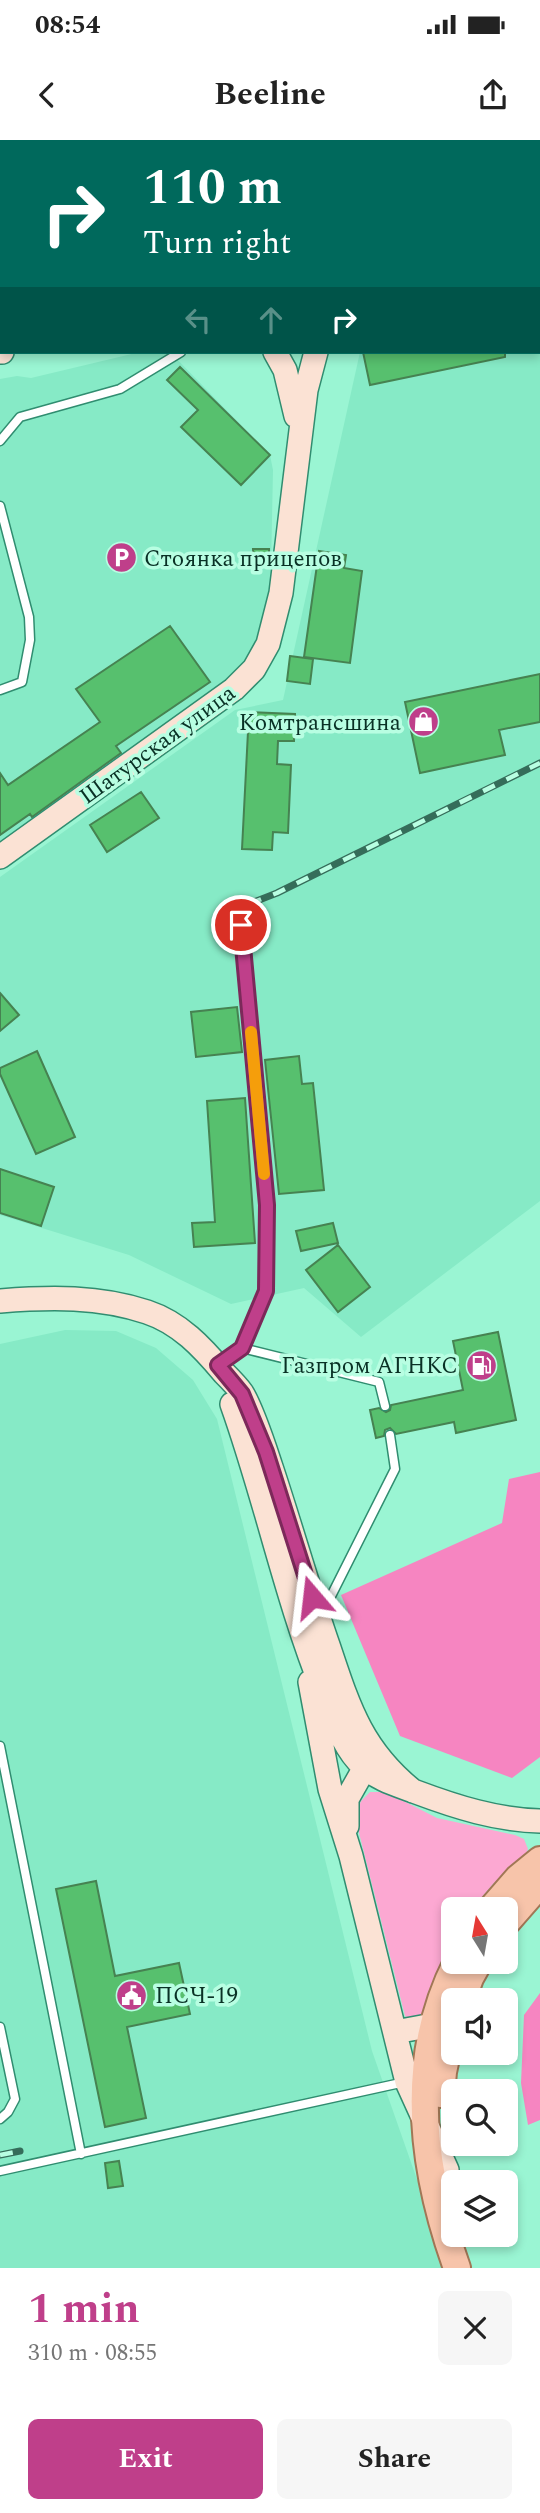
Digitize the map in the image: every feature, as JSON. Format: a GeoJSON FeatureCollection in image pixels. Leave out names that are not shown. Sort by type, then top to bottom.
{"type":"FeatureCollection","features":[{"type":"Feature","properties":{"kind":"main road"},"geometry":{"type":"LineString","coordinates":[[278,354],[291,389],[299,436]]}},
{"type":"Feature","properties":{"kind":"main road"},"geometry":{"type":"LineString","coordinates":[[299,436],[306,390],[315,354]]}},
{"type":"Feature","properties":{"kind":"main road","name":"Шатурская улица"},"geometry":{"type":"LineString","coordinates":[[0,857],[234,689],[254,669],[268,644],[281,593],[299,436]]}},
{"type":"Feature","properties":{"kind":"main road"},"geometry":{"type":"LineString","coordinates":[[0,1301],[46,1297],[81,1298],[148,1312],[169,1321],[188,1334],[204,1348],[242,1394],[266,1452],[319,1619],[369,1760],[347,1799],[346,1818],[351,1856]]}},
{"type":"Feature","properties":{"kind":"main road"},"geometry":{"type":"LineString","coordinates":[[218,1365],[307,1651],[346,1743],[413,1791],[458,1807],[536,1822]]}},
{"type":"Feature","properties":{"kind":"main road"},"geometry":{"type":"LineString","coordinates":[[307,1651],[310,1684],[330,1789],[351,1856],[395,2032],[416,2080],[437,2207],[457,2268]]}},
{"type":"Feature","properties":{"kind":"main road"},"geometry":{"type":"LineString","coordinates":[[501,1897],[518,1878],[540,1860]]}},
{"type":"Feature","properties":{"kind":"main road"},"geometry":{"type":"LineString","coordinates":[[518,1909],[540,1884]]}},
{"type":"Feature","properties":{"kind":"main road"},"geometry":{"type":"LineString","coordinates":[[395,2032],[441,2025]]}},
{"type":"Feature","properties":{"kind":"main road"},"geometry":{"type":"LineString","coordinates":[[416,2080],[441,2029]]}},
{"type":"Feature","properties":{"kind":"main road"},"geometry":{"type":"LineString","coordinates":[[443,2065],[440,2111],[447,2170]]}},
{"type":"Feature","properties":{"kind":"main road"},"geometry":{"type":"LineString","coordinates":[[424,2123],[447,2170]]}},
{"type":"Feature","properties":{"kind":"main road"},"geometry":{"type":"LineString","coordinates":[[468,2247],[475,2268]]}},
{"type":"Feature","properties":{"kind":"lane"},"geometry":{"type":"LineString","coordinates":[[0,441],[20,417],[120,389],[178,354]]}},
{"type":"Feature","properties":{"kind":"lane"},"geometry":{"type":"LineString","coordinates":[[0,506],[29,617],[30,640],[22,682],[0,690]]}},
{"type":"Feature","properties":{"kind":"lane"},"geometry":{"type":"LineString","coordinates":[[218,1365],[242,1348],[266,1291],[267,1205],[241,925]]}},
{"type":"Feature","properties":{"kind":"lane"},"geometry":{"type":"LineString","coordinates":[[242,1348],[379,1382],[385,1406]]}},
{"type":"Feature","properties":{"kind":"lane"},"geometry":{"type":"LineString","coordinates":[[319,1619],[395,1469],[390,1435]]}},
{"type":"Feature","properties":{"kind":"lane"},"geometry":{"type":"LineString","coordinates":[[1,1752],[81,2154]]}},
{"type":"Feature","properties":{"kind":"lane"},"geometry":{"type":"LineString","coordinates":[[0,2027],[15,2099],[8,2112],[0,2119]]}},
{"type":"Feature","properties":{"kind":"lane"},"geometry":{"type":"LineString","coordinates":[[0,2171],[416,2080]]}},
{"type":"Feature","properties":{"kind":"shaded area"},"geometry":{"type":"Polygon","coordinates":[[[132,354],[172,354],[270,455],[273,470],[271,568],[274,583],[251,666],[0,848],[0,379],[17,376],[31,378],[132,354]]]}},
{"type":"Feature","properties":{"kind":"shaded area"},"geometry":{"type":"Polygon","coordinates":[[[360,354],[540,354],[540,1201],[361,1337],[304,1288],[231,1304],[129,1255],[0,1215],[0,877],[235,710],[283,700],[360,354]]]}},
{"type":"Feature","properties":{"kind":"shaded area"},"geometry":{"type":"Polygon","coordinates":[[[65,1330],[116,1331],[156,1348],[193,1380],[217,1419],[372,2051],[448,2268],[0,2268],[0,1344],[65,1330]]]}},
{"type":"Feature","properties":{"kind":"shaded area"},"geometry":{"type":"Polygon","coordinates":[[[540,1472],[540,1757],[512,1778],[400,1736],[341,1595],[502,1523],[509,1479],[540,1472]]]}},
{"type":"Feature","properties":{"kind":"shaded area"},"geometry":{"type":"Polygon","coordinates":[[[370,1792],[386,1792],[437,1818],[515,1835],[524,1839],[528,1849],[524,1858],[482,1897],[441,1897],[441,1963],[428,1993],[424,2012],[420,2018],[413,2021],[405,2016],[355,1817],[361,1801],[370,1792]]]}},
{"type":"Feature","properties":{"kind":"shaded area"},"geometry":{"type":"Polygon","coordinates":[[[540,1993],[540,2120],[528,2125],[521,2083],[524,2015],[540,1993]]]}},
{"type":"Feature","properties":{"kind":"building"},"geometry":{"type":"Polygon","coordinates":[[[363,354],[505,354],[505,357],[370,385],[363,354]]]}},
{"type":"Feature","properties":{"kind":"building"},"geometry":{"type":"Polygon","coordinates":[[[180,367],[270,455],[241,485],[181,427],[198,410],[167,380],[180,367]]]}},
{"type":"Feature","properties":{"kind":"building"},"geometry":{"type":"Polygon","coordinates":[[[253,549],[269,549],[269,566],[254,565],[253,549]]]}},
{"type":"Feature","properties":{"kind":"building"},"geometry":{"type":"Polygon","coordinates":[[[319,551],[346,555],[344,568],[362,571],[350,663],[304,657],[319,551]]]}},
{"type":"Feature","properties":{"kind":"building"},"geometry":{"type":"Polygon","coordinates":[[[170,626],[210,682],[116,746],[121,753],[32,817],[30,814],[0,835],[0,773],[8,785],[100,722],[76,689],[170,626]]]}},
{"type":"Feature","properties":{"kind":"building"},"geometry":{"type":"Polygon","coordinates":[[[290,656],[313,659],[310,684],[287,681],[290,656]]]}},
{"type":"Feature","properties":{"kind":"building"},"geometry":{"type":"Polygon","coordinates":[[[540,674],[540,722],[499,730],[505,755],[420,773],[405,702],[540,674]]]}},
{"type":"Feature","properties":{"kind":"building"},"geometry":{"type":"Polygon","coordinates":[[[249,712],[295,714],[294,741],[278,741],[277,764],[291,765],[288,833],[273,832],[272,850],[242,849],[249,712]]]}},
{"type":"Feature","properties":{"kind":"building"},"geometry":{"type":"Polygon","coordinates":[[[141,792],[159,818],[107,852],[90,825],[141,792]]]}},
{"type":"Feature","properties":{"kind":"building"},"geometry":{"type":"Polygon","coordinates":[[[0,993],[19,1015],[0,1031],[0,993]]]}},
{"type":"Feature","properties":{"kind":"building"},"geometry":{"type":"Polygon","coordinates":[[[237,1007],[242,1052],[196,1057],[191,1012],[237,1007]]]}},
{"type":"Feature","properties":{"kind":"building"},"geometry":{"type":"Polygon","coordinates":[[[37,1051],[75,1137],[36,1154],[0,1074],[0,1068],[37,1051]]]}},
{"type":"Feature","properties":{"kind":"building"},"geometry":{"type":"Polygon","coordinates":[[[299,1056],[302,1084],[313,1083],[324,1190],[279,1194],[265,1060],[299,1056]]]}},
{"type":"Feature","properties":{"kind":"building"},"geometry":{"type":"Polygon","coordinates":[[[245,1098],[255,1243],[194,1247],[192,1223],[215,1222],[207,1101],[245,1098]]]}},
{"type":"Feature","properties":{"kind":"building"},"geometry":{"type":"Polygon","coordinates":[[[0,1169],[54,1187],[41,1226],[0,1213],[0,1169]]]}},
{"type":"Feature","properties":{"kind":"building"},"geometry":{"type":"Polygon","coordinates":[[[333,1223],[338,1243],[301,1251],[296,1231],[333,1223]]]}},
{"type":"Feature","properties":{"kind":"building"},"geometry":{"type":"Polygon","coordinates":[[[338,1245],[370,1287],[338,1312],[306,1270],[338,1245]]]}},
{"type":"Feature","properties":{"kind":"building","name":"Газпром АГНКС"},"geometry":{"type":"Polygon","coordinates":[[[498,1332],[516,1420],[456,1433],[454,1422],[396,1434],[390,1428],[385,1430],[384,1436],[376,1438],[370,1410],[379,1408],[386,1412],[391,1405],[463,1390],[453,1341],[498,1332]]]}},
{"type":"Feature","properties":{"kind":"building","name":"ПСЧ-19"},"geometry":{"type":"Polygon","coordinates":[[[96,1881],[115,1976],[179,1963],[190,2014],[127,2027],[146,2118],[105,2127],[56,1889],[96,1881]]]}},
{"type":"Feature","properties":{"kind":"building"},"geometry":{"type":"Polygon","coordinates":[[[119,2161],[123,2186],[108,2188],[105,2163],[119,2161]]]}},
{"type":"Feature","properties":{"kind":"railway"},"geometry":{"type":"LineString","coordinates":[[249,904],[277,893],[540,763]]}},
{"type":"Feature","properties":{"kind":"railway"},"geometry":{"type":"LineString","coordinates":[[0,2155],[20,2151]]}},
{"type":"Feature","properties":{"kind":"slow traffic"},"geometry":{"type":"LineString","coordinates":[[251,1032],[264,1174]]}},
{"type":"Feature","properties":{"kind":"place","name":"Стоянка прицепов"},"geometry":{"type":"Point","coordinates":[121,558]}},
{"type":"Feature","properties":{"kind":"place","name":"Комтрансшина"},"geometry":{"type":"Point","coordinates":[424,722]}},
{"type":"Feature","properties":{"kind":"place","name":"Газпром АГНКС"},"geometry":{"type":"Point","coordinates":[481,1365]}},
{"type":"Feature","properties":{"kind":"place","name":"ПСЧ-19"},"geometry":{"type":"Point","coordinates":[132,1995]}},
{"type":"Feature","properties":{"kind":"route"},"geometry":{"type":"LineString","coordinates":[[241,925],[267,1205],[266,1291],[242,1348],[218,1365],[242,1394],[266,1452],[312,1597]]}}]}
